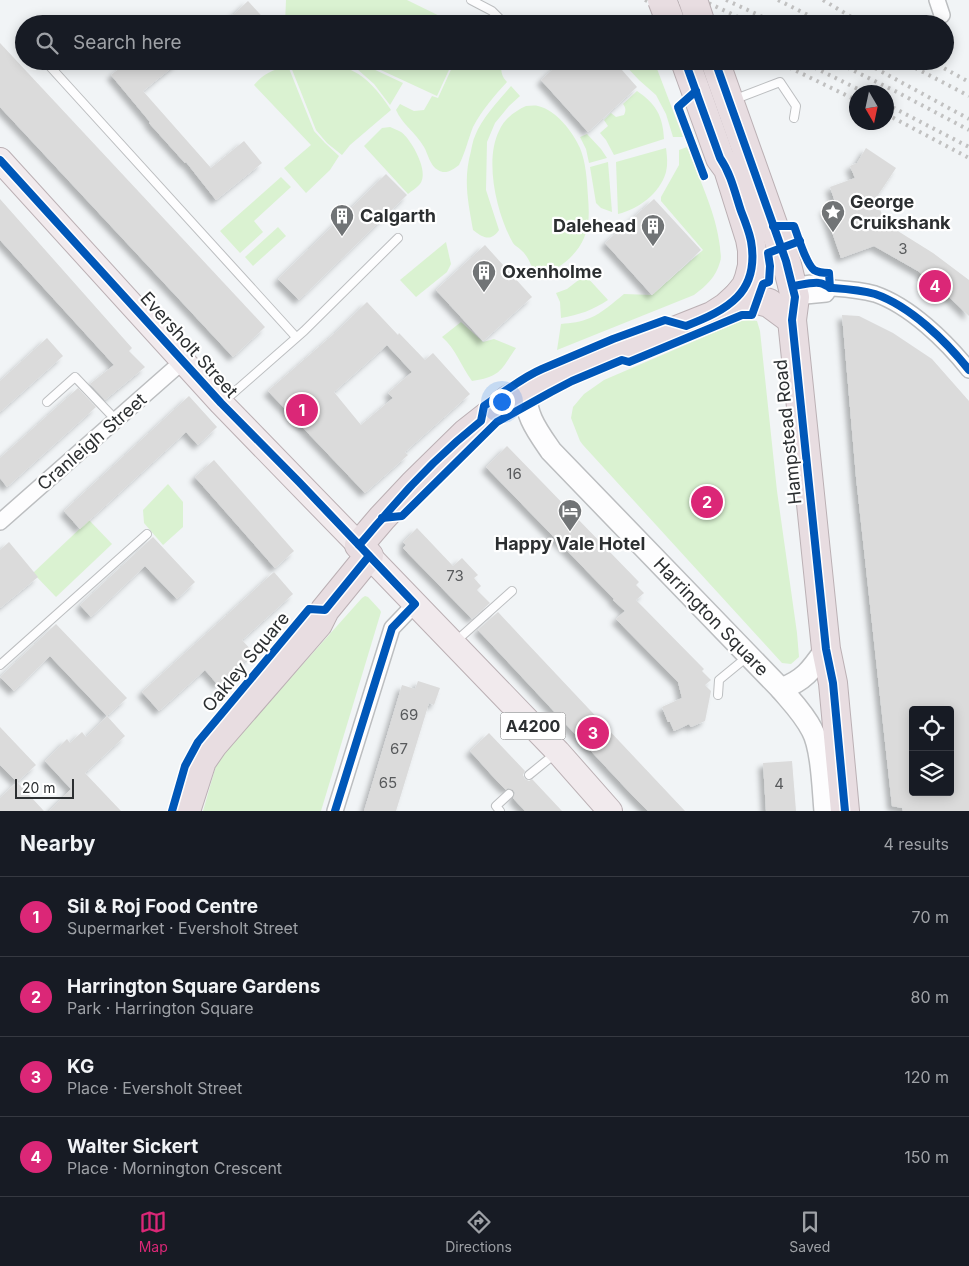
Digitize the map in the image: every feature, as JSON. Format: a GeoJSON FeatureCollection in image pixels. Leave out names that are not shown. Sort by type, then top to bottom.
{"type":"FeatureCollection","features":[{"type":"Feature","properties":{"kind":"highway"},"geometry":{"type":"LineString","coordinates":[[693,0],[698,15]]}},
{"type":"Feature","properties":{"kind":"highway","name":"Hampstead Road"},"geometry":{"type":"LineString","coordinates":[[691,70],[716,104],[784,254],[793,301],[826,649],[833,683],[845,811]]}},
{"type":"Feature","properties":{"kind":"highway","name":"Hampstead Road"},"geometry":{"type":"LineString","coordinates":[[715,70],[720,158],[728,169],[752,250],[749,278],[746,286],[738,296]]}},
{"type":"Feature","properties":{"kind":"highway"},"geometry":{"type":"LineString","coordinates":[[527,389],[616,351],[639,346],[712,316],[738,296],[769,303],[793,301]]}},
{"type":"Feature","properties":{"kind":"highway","name":"Oakley Square"},"geometry":{"type":"LineString","coordinates":[[186,811],[202,761],[213,744],[318,624],[325,610],[364,551],[382,518],[412,485],[466,433],[508,400],[527,389]]}},
{"type":"Feature","properties":{"kind":"main road","name":"Eversholt Street"},"geometry":{"type":"LineString","coordinates":[[0,160],[221,403],[364,551]]}},
{"type":"Feature","properties":{"kind":"main road","name":"A4200"},"geometry":{"type":"LineString","coordinates":[[364,551],[558,752],[610,811]]}},
{"type":"Feature","properties":{"kind":"street"},"geometry":{"type":"LineString","coordinates":[[937,0],[942,15]]}},
{"type":"Feature","properties":{"kind":"street"},"geometry":{"type":"LineString","coordinates":[[793,301],[820,282],[830,288],[875,294],[904,309],[934,333],[950,347],[969,370]]}},
{"type":"Feature","properties":{"kind":"street","name":"Cranleigh Street"},"geometry":{"type":"LineString","coordinates":[[2,518],[183,361]]}},
{"type":"Feature","properties":{"kind":"street","name":"Harrington Square"},"geometry":{"type":"LineString","coordinates":[[527,389],[525,400],[533,426],[551,451],[781,689],[801,680],[812,669],[826,649]]}},
{"type":"Feature","properties":{"kind":"street"},"geometry":{"type":"LineString","coordinates":[[335,811],[392,628],[415,604]]}},
{"type":"Feature","properties":{"kind":"street"},"geometry":{"type":"LineString","coordinates":[[781,689],[803,715],[818,743],[825,811]]}},
{"type":"Feature","properties":{"kind":"lane"},"geometry":{"type":"LineString","coordinates":[[471,0],[496,15]]}},
{"type":"Feature","properties":{"kind":"lane"},"geometry":{"type":"LineString","coordinates":[[53,70],[296,337]]}},
{"type":"Feature","properties":{"kind":"lane"},"geometry":{"type":"LineString","coordinates":[[716,104],[780,82],[796,106],[794,118]]}},
{"type":"Feature","properties":{"kind":"lane"},"geometry":{"type":"LineString","coordinates":[[221,403],[304,331],[398,238]]}},
{"type":"Feature","properties":{"kind":"lane"},"geometry":{"type":"LineString","coordinates":[[47,402],[75,377],[116,420]]}},
{"type":"Feature","properties":{"kind":"lane"},"geometry":{"type":"LineString","coordinates":[[0,665],[147,534]]}},
{"type":"Feature","properties":{"kind":"lane"},"geometry":{"type":"LineString","coordinates":[[454,644],[512,591]]}},
{"type":"Feature","properties":{"kind":"lane"},"geometry":{"type":"LineString","coordinates":[[718,695],[718,680],[749,656]]}},
{"type":"Feature","properties":{"kind":"lane"},"geometry":{"type":"LineString","coordinates":[[528,775],[558,752]]}},
{"type":"Feature","properties":{"kind":"lane"},"geometry":{"type":"LineString","coordinates":[[500,811],[496,806],[509,794]]}},
{"type":"Feature","properties":{"kind":"green space"},"geometry":{"type":"Polygon","coordinates":[[[286,0],[407,0],[438,15],[285,15],[286,0]]]}},
{"type":"Feature","properties":{"kind":"green space"},"geometry":{"type":"Polygon","coordinates":[[[290,70],[314,131],[339,156],[330,170],[306,193],[284,168],[311,145],[254,85],[269,72],[290,70]]]}},
{"type":"Feature","properties":{"kind":"green space"},"geometry":{"type":"Polygon","coordinates":[[[292,70],[351,70],[373,86],[391,110],[350,145],[342,155],[327,143],[316,130],[292,70]]]}},
{"type":"Feature","properties":{"kind":"green space"},"geometry":{"type":"Polygon","coordinates":[[[358,70],[375,70],[403,83],[390,105],[374,84],[358,70]]]}},
{"type":"Feature","properties":{"kind":"green space"},"geometry":{"type":"Polygon","coordinates":[[[381,70],[449,70],[437,96],[381,70]]]}},
{"type":"Feature","properties":{"kind":"green space"},"geometry":{"type":"Polygon","coordinates":[[[451,70],[502,70],[507,82],[488,103],[473,127],[459,165],[446,172],[438,170],[433,166],[421,142],[396,110],[400,104],[414,111],[424,110],[432,96],[438,98],[451,70]]]}},
{"type":"Feature","properties":{"kind":"green space"},"geometry":{"type":"Polygon","coordinates":[[[630,70],[657,70],[683,137],[673,137],[666,114],[656,95],[630,70]]]}},
{"type":"Feature","properties":{"kind":"green space"},"geometry":{"type":"Polygon","coordinates":[[[511,86],[520,96],[495,123],[487,142],[486,190],[499,230],[493,236],[487,238],[473,230],[469,210],[467,172],[473,141],[481,123],[511,86]]]}},
{"type":"Feature","properties":{"kind":"green space"},"geometry":{"type":"Polygon","coordinates":[[[637,91],[657,111],[662,124],[664,139],[614,155],[600,133],[608,126],[604,120],[611,113],[616,117],[624,115],[625,107],[623,104],[637,91]]]}},
{"type":"Feature","properties":{"kind":"green space"},"geometry":{"type":"Polygon","coordinates":[[[526,106],[545,108],[563,122],[573,135],[584,160],[589,207],[586,233],[576,252],[557,268],[535,277],[528,259],[513,243],[507,231],[494,188],[493,172],[495,143],[501,127],[510,116],[526,106]]]}},
{"type":"Feature","properties":{"kind":"green space"},"geometry":{"type":"Polygon","coordinates":[[[390,127],[401,132],[410,141],[421,164],[423,172],[420,184],[408,194],[364,146],[382,128],[390,127]]]}},
{"type":"Feature","properties":{"kind":"green space"},"geometry":{"type":"Polygon","coordinates":[[[587,134],[607,158],[589,163],[586,149],[580,137],[587,134]]]}},
{"type":"Feature","properties":{"kind":"green space"},"geometry":{"type":"Polygon","coordinates":[[[687,147],[711,208],[718,234],[721,258],[713,277],[694,295],[557,350],[561,324],[580,321],[594,316],[624,294],[652,295],[703,250],[661,201],[661,197],[679,165],[679,150],[687,147]]]}},
{"type":"Feature","properties":{"kind":"green space"},"geometry":{"type":"Polygon","coordinates":[[[666,148],[667,169],[659,187],[641,204],[618,214],[616,162],[666,148]]]}},
{"type":"Feature","properties":{"kind":"green space"},"geometry":{"type":"Polygon","coordinates":[[[608,162],[612,212],[601,208],[596,203],[590,167],[608,162]]]}},
{"type":"Feature","properties":{"kind":"green space"},"geometry":{"type":"Polygon","coordinates":[[[281,177],[291,187],[254,221],[263,232],[240,253],[220,231],[281,177]]]}},
{"type":"Feature","properties":{"kind":"green space"},"geometry":{"type":"Polygon","coordinates":[[[278,227],[286,236],[253,266],[245,257],[278,227]]]}},
{"type":"Feature","properties":{"kind":"green space"},"geometry":{"type":"Polygon","coordinates":[[[446,242],[451,264],[447,272],[416,297],[400,280],[446,242]]]}},
{"type":"Feature","properties":{"kind":"green space"},"geometry":{"type":"Polygon","coordinates":[[[585,275],[608,300],[586,312],[561,318],[560,302],[556,293],[567,289],[585,275]]]}},
{"type":"Feature","properties":{"kind":"green space"},"geometry":{"type":"Polygon","coordinates":[[[741,321],[757,321],[760,331],[777,491],[797,633],[799,657],[791,664],[782,663],[583,445],[571,418],[573,407],[584,394],[604,380],[741,321]]]}},
{"type":"Feature","properties":{"kind":"green space"},"geometry":{"type":"Polygon","coordinates":[[[461,322],[483,342],[494,339],[516,348],[499,371],[489,377],[472,381],[455,352],[442,337],[461,322]]]}},
{"type":"Feature","properties":{"kind":"green space"},"geometry":{"type":"Polygon","coordinates":[[[168,484],[183,502],[183,527],[163,545],[144,523],[143,510],[168,484]]]}},
{"type":"Feature","properties":{"kind":"green space"},"geometry":{"type":"Polygon","coordinates":[[[89,520],[112,544],[56,597],[33,573],[89,520]]]}},
{"type":"Feature","properties":{"kind":"green space"},"geometry":{"type":"Polygon","coordinates":[[[365,596],[381,612],[321,811],[203,811],[219,758],[365,596]]]}},
{"type":"Feature","properties":{"kind":"building"},"geometry":{"type":"Polygon","coordinates":[[[248,1],[261,15],[233,15],[248,1]]]}},
{"type":"Feature","properties":{"kind":"building"},"geometry":{"type":"Polygon","coordinates":[[[0,43],[15,59],[15,70],[25,70],[265,327],[233,357],[0,107],[0,43]]]}},
{"type":"Feature","properties":{"kind":"building"},"geometry":{"type":"Polygon","coordinates":[[[117,70],[169,70],[143,91],[211,168],[244,141],[262,163],[216,200],[186,162],[149,123],[111,75],[117,70]]]}},
{"type":"Feature","properties":{"kind":"building"},"geometry":{"type":"Polygon","coordinates":[[[552,70],[622,70],[637,87],[588,132],[541,80],[552,70]]]}},
{"type":"Feature","properties":{"kind":"building"},"geometry":{"type":"Polygon","coordinates":[[[866,148],[896,168],[876,198],[885,223],[933,253],[969,280],[969,316],[931,280],[874,246],[841,258],[824,209],[836,205],[830,187],[855,178],[850,166],[857,163],[866,148]]]}},
{"type":"Feature","properties":{"kind":"building","name":"Calgarth"},"geometry":{"type":"Polygon","coordinates":[[[386,174],[407,195],[299,300],[278,279],[386,174]]]}},
{"type":"Feature","properties":{"kind":"building"},"geometry":{"type":"Polygon","coordinates":[[[0,199],[132,348],[129,351],[145,367],[105,400],[90,384],[114,365],[0,240],[0,199]]]}},
{"type":"Feature","properties":{"kind":"building","name":"Dalehead"},"geometry":{"type":"Polygon","coordinates":[[[654,199],[701,250],[652,295],[605,243],[654,199]]]}},
{"type":"Feature","properties":{"kind":"building","name":"Oxenholme"},"geometry":{"type":"Polygon","coordinates":[[[485,245],[532,297],[483,341],[436,290],[485,245]]]}},
{"type":"Feature","properties":{"kind":"building"},"geometry":{"type":"Polygon","coordinates":[[[367,302],[425,360],[433,353],[470,394],[405,452],[408,455],[365,493],[268,391],[336,332],[367,302]],[[387,345],[334,392],[361,425],[393,398],[388,393],[412,372],[387,345]]]}},
{"type":"Feature","properties":{"kind":"building"},"geometry":{"type":"Polygon","coordinates":[[[842,315],[859,316],[893,333],[932,359],[969,401],[969,811],[903,811],[902,808],[892,806],[856,477],[842,315]]]}},
{"type":"Feature","properties":{"kind":"building"},"geometry":{"type":"Polygon","coordinates":[[[47,338],[63,356],[0,412],[0,381],[47,338]]]}},
{"type":"Feature","properties":{"kind":"building"},"geometry":{"type":"Polygon","coordinates":[[[78,388],[96,407],[7,487],[0,478],[0,458],[78,388]]]}},
{"type":"Feature","properties":{"kind":"building"},"geometry":{"type":"Polygon","coordinates":[[[189,396],[217,427],[198,445],[186,432],[80,529],[64,511],[189,396]]]}},
{"type":"Feature","properties":{"kind":"building"},"geometry":{"type":"Polygon","coordinates":[[[507,446],[639,582],[636,585],[644,593],[636,600],[704,669],[702,671],[711,680],[705,685],[711,691],[705,721],[691,727],[689,724],[674,731],[662,707],[682,698],[678,682],[616,619],[625,611],[486,467],[507,446]]]}},
{"type":"Feature","properties":{"kind":"building"},"geometry":{"type":"Polygon","coordinates":[[[214,460],[294,551],[275,568],[195,477],[214,460]]]}},
{"type":"Feature","properties":{"kind":"building"},"geometry":{"type":"Polygon","coordinates":[[[417,528],[453,566],[462,558],[478,575],[474,578],[481,586],[477,590],[490,603],[472,619],[403,548],[406,545],[403,542],[417,528]]]}},
{"type":"Feature","properties":{"kind":"building"},"geometry":{"type":"Polygon","coordinates":[[[153,537],[195,582],[177,599],[145,566],[91,617],[80,605],[153,537]]]}},
{"type":"Feature","properties":{"kind":"building"},"geometry":{"type":"Polygon","coordinates":[[[9,542],[38,577],[0,608],[0,550],[9,542]]]}},
{"type":"Feature","properties":{"kind":"building"},"geometry":{"type":"Polygon","coordinates":[[[274,572],[293,594],[242,640],[254,653],[218,685],[205,670],[159,711],[142,692],[274,572]]]}},
{"type":"Feature","properties":{"kind":"building"},"geometry":{"type":"Polygon","coordinates":[[[498,612],[685,811],[648,811],[633,796],[478,630],[498,612]]]}},
{"type":"Feature","properties":{"kind":"building"},"geometry":{"type":"Polygon","coordinates":[[[56,624],[127,698],[107,716],[50,656],[14,691],[0,677],[56,624]]]}},
{"type":"Feature","properties":{"kind":"building"},"geometry":{"type":"Polygon","coordinates":[[[418,681],[440,688],[434,705],[429,703],[396,811],[364,811],[402,685],[415,689],[418,681]]]}},
{"type":"Feature","properties":{"kind":"building"},"geometry":{"type":"Polygon","coordinates":[[[107,716],[125,736],[85,773],[121,811],[49,811],[71,789],[45,761],[67,739],[70,743],[82,732],[86,737],[107,716]]]}},
{"type":"Feature","properties":{"kind":"building"},"geometry":{"type":"Polygon","coordinates":[[[0,727],[36,765],[17,782],[0,765],[0,727]]]}},
{"type":"Feature","properties":{"kind":"building"},"geometry":{"type":"Polygon","coordinates":[[[489,733],[525,771],[523,775],[525,779],[529,781],[532,779],[562,811],[525,811],[513,798],[515,793],[513,790],[508,788],[506,790],[470,751],[489,733]]]}},
{"type":"Feature","properties":{"kind":"building"},"geometry":{"type":"Polygon","coordinates":[[[792,761],[796,811],[766,811],[763,763],[792,761]]]}},
{"type":"Feature","properties":{"kind":"building"},"geometry":{"type":"Polygon","coordinates":[[[17,782],[44,811],[0,811],[0,798],[17,782]]]}},
{"type":"Feature","properties":{"kind":"railway"},"geometry":{"type":"LineString","coordinates":[[645,0],[677,15]]}},
{"type":"Feature","properties":{"kind":"railway"},"geometry":{"type":"LineString","coordinates":[[668,0],[700,15]]}},
{"type":"Feature","properties":{"kind":"railway"},"geometry":{"type":"LineString","coordinates":[[702,0],[734,15]]}},
{"type":"Feature","properties":{"kind":"railway"},"geometry":{"type":"LineString","coordinates":[[726,0],[758,15]]}},
{"type":"Feature","properties":{"kind":"railway"},"geometry":{"type":"LineString","coordinates":[[778,0],[808,15]]}},
{"type":"Feature","properties":{"kind":"railway"},"geometry":{"type":"LineString","coordinates":[[823,0],[848,15]]}},
{"type":"Feature","properties":{"kind":"railway"},"geometry":{"type":"LineString","coordinates":[[794,70],[849,97]]}},
{"type":"Feature","properties":{"kind":"railway"},"geometry":{"type":"LineString","coordinates":[[819,70],[850,85]]}},
{"type":"Feature","properties":{"kind":"railway"},"geometry":{"type":"LineString","coordinates":[[852,70],[969,130]]}},
{"type":"Feature","properties":{"kind":"railway"},"geometry":{"type":"LineString","coordinates":[[879,70],[969,119]]}},
{"type":"Feature","properties":{"kind":"railway"},"geometry":{"type":"LineString","coordinates":[[919,70],[969,96]]}},
{"type":"Feature","properties":{"kind":"railway"},"geometry":{"type":"LineString","coordinates":[[947,70],[969,82]]}},
{"type":"Feature","properties":{"kind":"railway"},"geometry":{"type":"LineString","coordinates":[[894,108],[969,147]]}},
{"type":"Feature","properties":{"kind":"railway"},"geometry":{"type":"LineString","coordinates":[[894,118],[969,158]]}},
{"type":"Feature","properties":{"kind":"cycle path"},"geometry":{"type":"LineString","coordinates":[[359,545],[404,493],[455,443],[481,421],[484,406],[512,386],[542,369],[613,339],[665,320],[686,326],[701,320],[727,306],[745,287],[750,274],[752,259],[750,237],[727,170],[720,158],[688,70]]}},
{"type":"Feature","properties":{"kind":"cycle path"},"geometry":{"type":"LineString","coordinates":[[718,70],[786,261],[795,297],[792,320],[826,649],[833,683],[845,811]]}},
{"type":"Feature","properties":{"kind":"cycle path"},"geometry":{"type":"LineString","coordinates":[[696,91],[678,107],[704,176]]}},
{"type":"Feature","properties":{"kind":"cycle path"},"geometry":{"type":"LineString","coordinates":[[0,160],[221,403],[415,604],[392,628],[335,811]]}},
{"type":"Feature","properties":{"kind":"cycle path"},"geometry":{"type":"LineString","coordinates":[[773,226],[794,226],[811,267],[818,272],[829,273],[830,288]]}},
{"type":"Feature","properties":{"kind":"cycle path"},"geometry":{"type":"LineString","coordinates":[[382,518],[402,516],[497,422],[551,392],[622,360],[629,362],[742,315],[752,315],[763,284],[769,282],[770,266],[768,253],[800,241]]}},
{"type":"Feature","properties":{"kind":"cycle path"},"geometry":{"type":"LineString","coordinates":[[793,286],[821,283],[831,288],[875,294],[888,300],[914,316],[938,336],[969,370]]}},
{"type":"Feature","properties":{"kind":"cycle path"},"geometry":{"type":"LineString","coordinates":[[172,811],[185,766],[198,742],[309,609],[325,610],[369,556]]}},
{"type":"Feature","properties":{"kind":"place","name":"George Cruikshank"},"geometry":{"type":"Point","coordinates":[833,233]}},
{"type":"Feature","properties":{"kind":"place","name":"Calgarth"},"geometry":{"type":"Point","coordinates":[342,237]}},
{"type":"Feature","properties":{"kind":"place","name":"Dalehead"},"geometry":{"type":"Point","coordinates":[653,247]}},
{"type":"Feature","properties":{"kind":"place","name":"Walter Sickert"},"geometry":{"type":"Point","coordinates":[935,286]}},
{"type":"Feature","properties":{"kind":"place","name":"Oxenholme"},"geometry":{"type":"Point","coordinates":[484,293]}},
{"type":"Feature","properties":{"kind":"place","name":"Sil & Roj Food Centre"},"geometry":{"type":"Point","coordinates":[302,410]}},
{"type":"Feature","properties":{"kind":"place","name":"Harrington Square Gardens"},"geometry":{"type":"Point","coordinates":[707,502]}},
{"type":"Feature","properties":{"kind":"place","name":"Happy Vale Hotel"},"geometry":{"type":"Point","coordinates":[570,532]}},
{"type":"Feature","properties":{"kind":"place","name":"KG"},"geometry":{"type":"Point","coordinates":[593,733]}}]}
